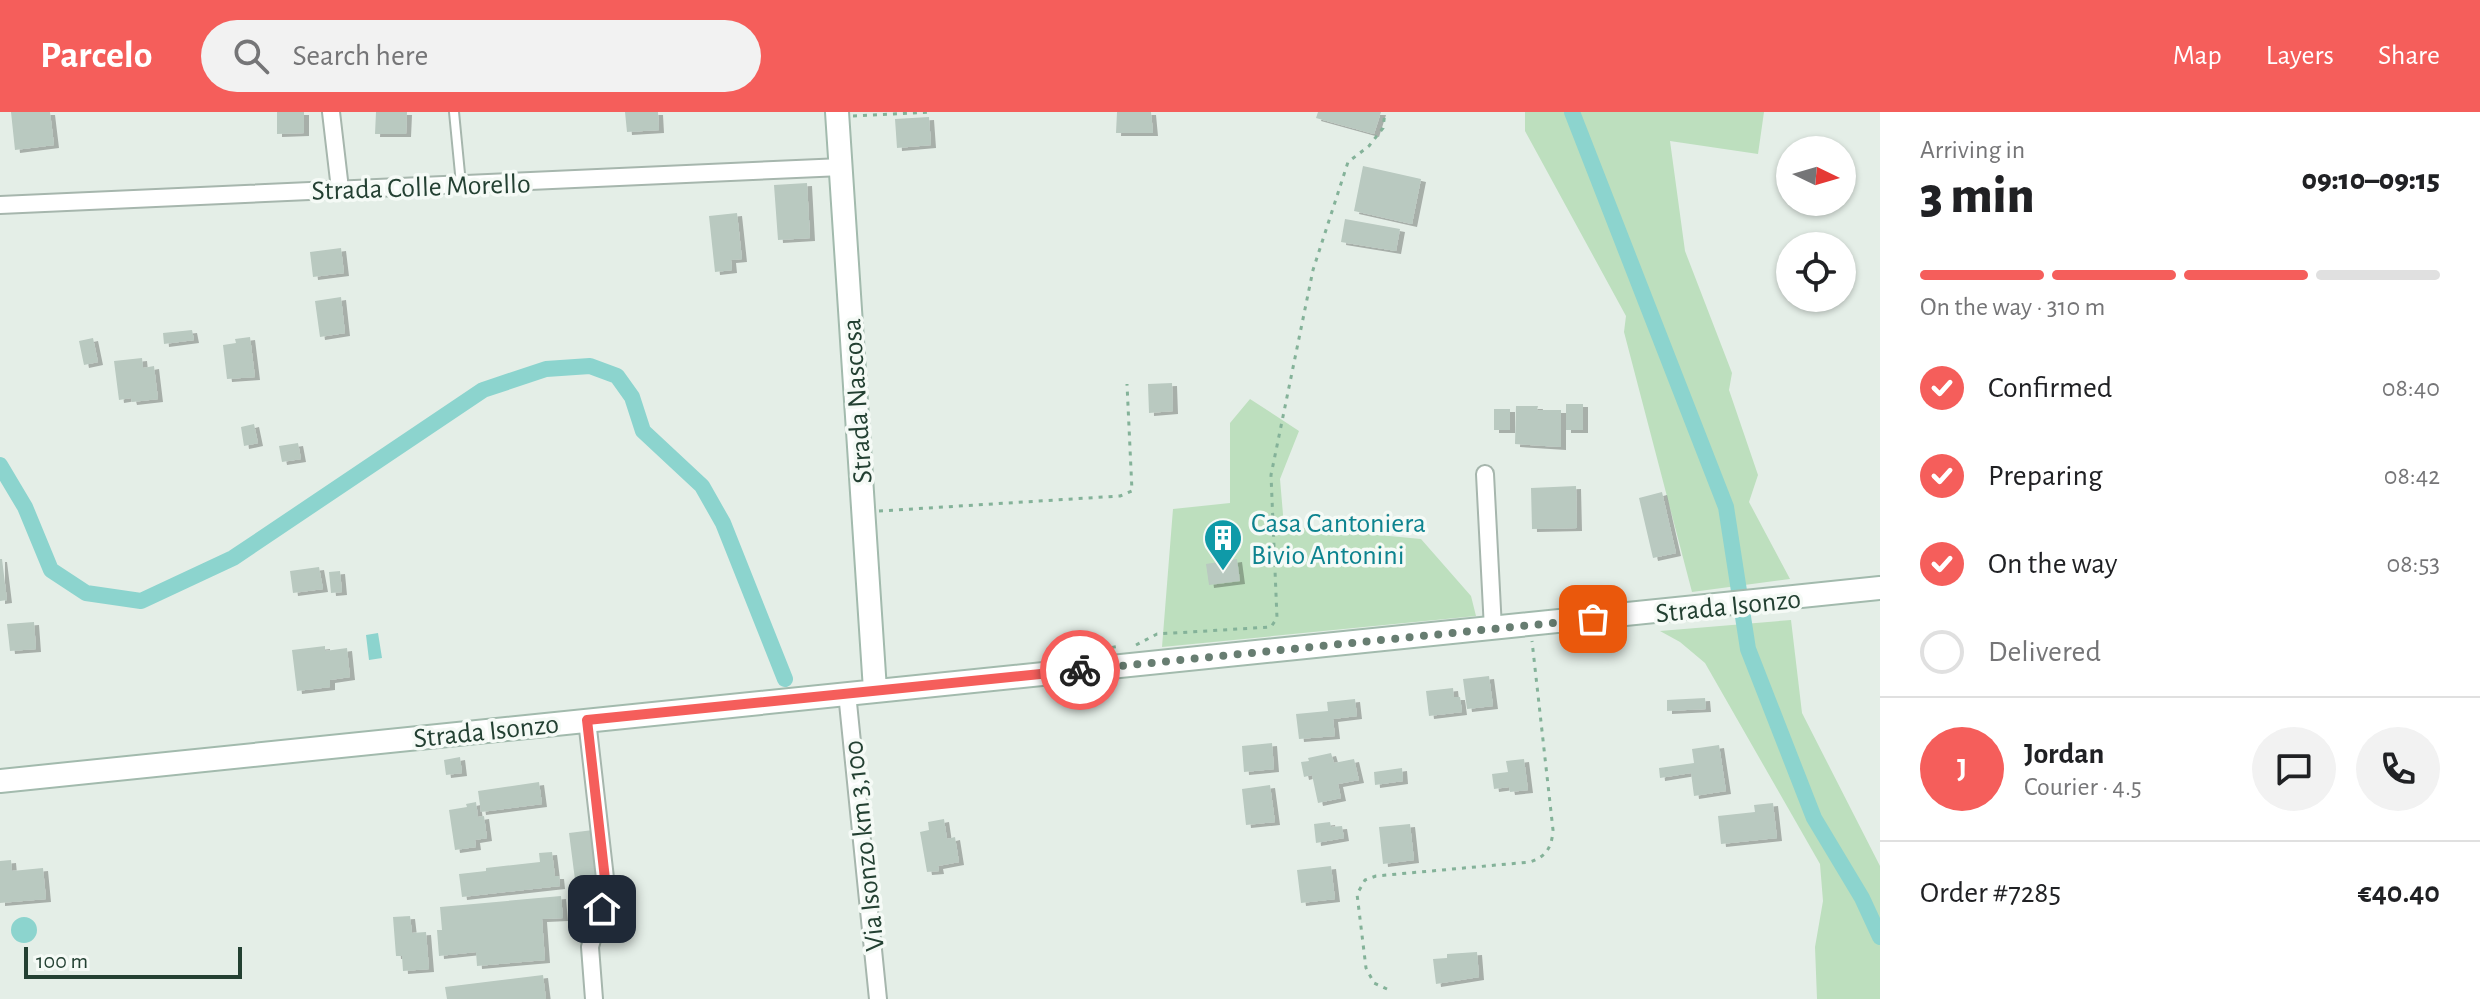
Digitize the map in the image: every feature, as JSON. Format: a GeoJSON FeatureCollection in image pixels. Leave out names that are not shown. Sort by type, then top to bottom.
{"type":"FeatureCollection","features":[{"type":"Feature","properties":{"kind":"main road","name":"Strada Nascosa"},"geometry":{"type":"LineString","coordinates":[[837,115],[875,690]]}},
{"type":"Feature","properties":{"kind":"main road","name":"Strada Isonzo"},"geometry":{"type":"LineString","coordinates":[[0,781],[1880,588]]}},
{"type":"Feature","properties":{"kind":"street"},"geometry":{"type":"LineString","coordinates":[[331,112],[340,189]]}},
{"type":"Feature","properties":{"kind":"street","name":"Strada Colle Morello"},"geometry":{"type":"LineString","coordinates":[[0,205],[842,167]]}},
{"type":"Feature","properties":{"kind":"street"},"geometry":{"type":"LineString","coordinates":[[1485,474],[1493,629]]}},
{"type":"Feature","properties":{"kind":"street","name":"Via Isonzo km 3,100"},"geometry":{"type":"LineString","coordinates":[[847,693],[878,999]]}},
{"type":"Feature","properties":{"kind":"street"},"geometry":{"type":"LineString","coordinates":[[587,720],[606,887],[590,947],[594,999]]}},
{"type":"Feature","properties":{"kind":"lane"},"geometry":{"type":"LineString","coordinates":[[454,112],[461,184]]}},
{"type":"Feature","properties":{"kind":"path"},"geometry":{"type":"LineString","coordinates":[[837,115],[931,112]]}},
{"type":"Feature","properties":{"kind":"path"},"geometry":{"type":"LineString","coordinates":[[1103,667],[1102,647],[1133,646],[1157,634],[1271,627],[1277,618],[1271,475],[1313,270],[1348,162],[1369,146],[1383,128],[1385,112]]}},
{"type":"Feature","properties":{"kind":"path"},"geometry":{"type":"LineString","coordinates":[[864,512],[1120,496],[1132,491],[1127,384]]}},
{"type":"Feature","properties":{"kind":"path"},"geometry":{"type":"LineString","coordinates":[[1387,989],[1374,983],[1366,968],[1357,894],[1365,880],[1376,876],[1530,862],[1545,854],[1552,842],[1530,625]]}},
{"type":"Feature","properties":{"kind":"green space"},"geometry":{"type":"Polygon","coordinates":[[[1525,112],[1764,112],[1758,154],[1670,141],[1685,251],[1732,373],[1729,390],[1758,475],[1749,502],[1790,579],[1692,592],[1624,332],[1626,316],[1525,131],[1525,112]]]}},
{"type":"Feature","properties":{"kind":"green space"},"geometry":{"type":"Polygon","coordinates":[[[1250,399],[1299,431],[1280,479],[1284,526],[1421,539],[1471,596],[1476,616],[1162,647],[1173,509],[1230,503],[1230,423],[1250,399]]]}},
{"type":"Feature","properties":{"kind":"green space"},"geometry":{"type":"Polygon","coordinates":[[[1791,620],[1802,713],[1880,866],[1880,999],[1817,999],[1815,947],[1823,901],[1820,864],[1705,663],[1680,642],[1660,631],[1791,620]]]}},
{"type":"Feature","properties":{"kind":"water"},"geometry":{"type":"Polygon","coordinates":[[[378,633],[382,658],[369,660],[366,635],[378,633]]]}},
{"type":"Feature","properties":{"kind":"water"},"geometry":{"type":"Polygon","coordinates":[[[24,917],[33,921],[37,930],[33,939],[24,943],[15,939],[11,930],[15,921],[24,917]]]}},
{"type":"Feature","properties":{"kind":"building"},"geometry":{"type":"Polygon","coordinates":[[[11,112],[50,112],[54,145],[15,150],[11,112]]]}},
{"type":"Feature","properties":{"kind":"building"},"geometry":{"type":"Polygon","coordinates":[[[277,112],[304,112],[304,133],[277,134],[277,112]]]}},
{"type":"Feature","properties":{"kind":"building"},"geometry":{"type":"Polygon","coordinates":[[[376,112],[407,112],[406,134],[375,134],[376,112]]]}},
{"type":"Feature","properties":{"kind":"building"},"geometry":{"type":"Polygon","coordinates":[[[625,112],[658,112],[659,130],[627,132],[625,112]]]}},
{"type":"Feature","properties":{"kind":"building"},"geometry":{"type":"Polygon","coordinates":[[[1117,112],[1151,112],[1153,133],[1116,133],[1117,112]]]}},
{"type":"Feature","properties":{"kind":"building"},"geometry":{"type":"Polygon","coordinates":[[[1318,112],[1381,112],[1374,134],[1316,118],[1318,112]]]}},
{"type":"Feature","properties":{"kind":"building"},"geometry":{"type":"Polygon","coordinates":[[[929,117],[931,145],[897,148],[895,119],[929,117]]]}},
{"type":"Feature","properties":{"kind":"building"},"geometry":{"type":"Polygon","coordinates":[[[1363,166],[1421,179],[1412,224],[1354,211],[1363,166]]]}},
{"type":"Feature","properties":{"kind":"building"},"geometry":{"type":"Polygon","coordinates":[[[807,183],[810,238],[778,240],[774,185],[807,183]]]}},
{"type":"Feature","properties":{"kind":"building"},"geometry":{"type":"Polygon","coordinates":[[[737,213],[742,259],[731,260],[732,270],[715,272],[709,216],[737,213]]]}},
{"type":"Feature","properties":{"kind":"building"},"geometry":{"type":"Polygon","coordinates":[[[1345,219],[1400,229],[1396,251],[1341,242],[1345,219]]]}},
{"type":"Feature","properties":{"kind":"building"},"geometry":{"type":"Polygon","coordinates":[[[341,248],[344,273],[313,277],[310,252],[341,248]]]}},
{"type":"Feature","properties":{"kind":"building"},"geometry":{"type":"Polygon","coordinates":[[[341,297],[345,333],[320,337],[315,301],[341,297]]]}},
{"type":"Feature","properties":{"kind":"building"},"geometry":{"type":"Polygon","coordinates":[[[192,330],[194,340],[164,344],[163,333],[192,330]]]}},
{"type":"Feature","properties":{"kind":"building"},"geometry":{"type":"Polygon","coordinates":[[[250,337],[255,377],[227,379],[223,345],[250,337]]]}},
{"type":"Feature","properties":{"kind":"building"},"geometry":{"type":"Polygon","coordinates":[[[93,338],[98,362],[84,365],[79,341],[93,338]]]}},
{"type":"Feature","properties":{"kind":"building"},"geometry":{"type":"Polygon","coordinates":[[[142,358],[143,368],[154,366],[158,399],[119,400],[114,361],[142,358]]]}},
{"type":"Feature","properties":{"kind":"building"},"geometry":{"type":"Polygon","coordinates":[[[1172,383],[1173,411],[1149,413],[1148,384],[1172,383]]]}},
{"type":"Feature","properties":{"kind":"building"},"geometry":{"type":"Polygon","coordinates":[[[1566,404],[1583,404],[1583,430],[1566,430],[1566,404]]]}},
{"type":"Feature","properties":{"kind":"building"},"geometry":{"type":"Polygon","coordinates":[[[1516,406],[1561,410],[1561,447],[1515,444],[1516,406]]]}},
{"type":"Feature","properties":{"kind":"building"},"geometry":{"type":"Polygon","coordinates":[[[1494,409],[1510,409],[1510,430],[1494,430],[1494,409]]]}},
{"type":"Feature","properties":{"kind":"building"},"geometry":{"type":"Polygon","coordinates":[[[254,424],[258,443],[244,446],[241,427],[254,424]]]}},
{"type":"Feature","properties":{"kind":"building"},"geometry":{"type":"Polygon","coordinates":[[[298,443],[301,459],[282,462],[279,446],[298,443]]]}},
{"type":"Feature","properties":{"kind":"building"},"geometry":{"type":"Polygon","coordinates":[[[1576,486],[1577,528],[1532,529],[1531,488],[1576,486]]]}},
{"type":"Feature","properties":{"kind":"building"},"geometry":{"type":"Polygon","coordinates":[[[1662,492],[1676,553],[1653,558],[1639,498],[1662,492]]]}},
{"type":"Feature","properties":{"kind":"building"},"geometry":{"type":"Polygon","coordinates":[[[0,559],[7,600],[0,601],[0,559]]]}},
{"type":"Feature","properties":{"kind":"building","name":"Casa Cantoniera Bivio Antonini"},"geometry":{"type":"Polygon","coordinates":[[[1237,559],[1240,581],[1209,585],[1206,564],[1237,559]]]}},
{"type":"Feature","properties":{"kind":"building"},"geometry":{"type":"Polygon","coordinates":[[[319,567],[323,589],[293,593],[290,571],[319,567]]]}},
{"type":"Feature","properties":{"kind":"building"},"geometry":{"type":"Polygon","coordinates":[[[340,571],[342,592],[331,593],[329,572],[340,571]]]}},
{"type":"Feature","properties":{"kind":"building"},"geometry":{"type":"Polygon","coordinates":[[[34,622],[36,649],[10,651],[7,624],[34,622]]]}},
{"type":"Feature","properties":{"kind":"building"},"geometry":{"type":"Polygon","coordinates":[[[325,646],[325,651],[347,648],[350,677],[330,680],[330,687],[297,691],[292,650],[325,646]]]}},
{"type":"Feature","properties":{"kind":"building"},"geometry":{"type":"Polygon","coordinates":[[[1489,676],[1493,706],[1467,709],[1463,679],[1489,676]]]}},
{"type":"Feature","properties":{"kind":"building"},"geometry":{"type":"Polygon","coordinates":[[[1453,688],[1454,697],[1460,697],[1462,712],[1429,716],[1426,691],[1453,688]]]}},
{"type":"Feature","properties":{"kind":"building"},"geometry":{"type":"Polygon","coordinates":[[[1705,698],[1706,709],[1667,711],[1667,700],[1705,698]]]}},
{"type":"Feature","properties":{"kind":"building"},"geometry":{"type":"Polygon","coordinates":[[[1355,699],[1357,716],[1333,719],[1335,736],[1299,739],[1296,714],[1328,711],[1327,702],[1355,699]]]}},
{"type":"Feature","properties":{"kind":"building"},"geometry":{"type":"Polygon","coordinates":[[[1272,743],[1274,769],[1244,772],[1242,746],[1272,743]]]}},
{"type":"Feature","properties":{"kind":"building"},"geometry":{"type":"Polygon","coordinates":[[[1719,745],[1726,791],[1694,796],[1691,773],[1660,778],[1659,768],[1694,763],[1692,749],[1719,745]]]}},
{"type":"Feature","properties":{"kind":"building"},"geometry":{"type":"Polygon","coordinates":[[[1331,753],[1334,763],[1354,759],[1359,780],[1338,784],[1341,798],[1318,803],[1312,775],[1304,777],[1301,762],[1331,753]]]}},
{"type":"Feature","properties":{"kind":"building"},"geometry":{"type":"Polygon","coordinates":[[[460,757],[462,773],[446,775],[444,760],[460,757]]]}},
{"type":"Feature","properties":{"kind":"building"},"geometry":{"type":"Polygon","coordinates":[[[1524,759],[1528,790],[1510,792],[1509,787],[1494,789],[1492,774],[1508,772],[1506,761],[1524,759]]]}},
{"type":"Feature","properties":{"kind":"building"},"geometry":{"type":"Polygon","coordinates":[[[1402,768],[1403,781],[1375,785],[1374,772],[1402,768]]]}},
{"type":"Feature","properties":{"kind":"building"},"geometry":{"type":"Polygon","coordinates":[[[539,782],[542,804],[481,812],[478,791],[539,782]]]}},
{"type":"Feature","properties":{"kind":"building"},"geometry":{"type":"Polygon","coordinates":[[[1270,785],[1275,822],[1246,825],[1242,789],[1270,785]]]}},
{"type":"Feature","properties":{"kind":"building"},"geometry":{"type":"Polygon","coordinates":[[[476,802],[478,817],[484,816],[487,838],[475,840],[476,847],[455,850],[449,810],[476,802]]]}},
{"type":"Feature","properties":{"kind":"building"},"geometry":{"type":"Polygon","coordinates":[[[1773,803],[1777,838],[1721,844],[1718,816],[1755,812],[1754,805],[1773,803]]]}},
{"type":"Feature","properties":{"kind":"building"},"geometry":{"type":"Polygon","coordinates":[[[944,819],[947,839],[955,837],[959,862],[938,866],[939,871],[927,872],[920,832],[929,830],[928,822],[944,819]]]}},
{"type":"Feature","properties":{"kind":"building"},"geometry":{"type":"Polygon","coordinates":[[[1330,822],[1331,827],[1342,826],[1344,838],[1316,843],[1314,824],[1330,822]]]}},
{"type":"Feature","properties":{"kind":"building"},"geometry":{"type":"Polygon","coordinates":[[[1410,824],[1414,860],[1383,864],[1379,827],[1410,824]]]}},
{"type":"Feature","properties":{"kind":"building"},"geometry":{"type":"Polygon","coordinates":[[[593,830],[601,900],[578,903],[569,833],[593,830]]]}},
{"type":"Feature","properties":{"kind":"building"},"geometry":{"type":"Polygon","coordinates":[[[552,852],[555,876],[559,876],[560,886],[462,897],[459,874],[540,862],[539,853],[552,852]]]}},
{"type":"Feature","properties":{"kind":"building"},"geometry":{"type":"Polygon","coordinates":[[[11,860],[12,871],[43,868],[46,899],[0,903],[0,861],[11,860]]]}},
{"type":"Feature","properties":{"kind":"building"},"geometry":{"type":"Polygon","coordinates":[[[1331,866],[1335,899],[1301,903],[1297,870],[1331,866]]]}},
{"type":"Feature","properties":{"kind":"building"},"geometry":{"type":"Polygon","coordinates":[[[561,896],[563,918],[542,919],[545,960],[477,966],[476,952],[439,956],[437,930],[442,930],[440,907],[561,896]]]}},
{"type":"Feature","properties":{"kind":"building"},"geometry":{"type":"Polygon","coordinates":[[[410,916],[412,933],[426,932],[429,969],[403,971],[402,956],[396,956],[393,917],[410,916]]]}},
{"type":"Feature","properties":{"kind":"building"},"geometry":{"type":"Polygon","coordinates":[[[1477,952],[1479,977],[1436,984],[1433,959],[1447,958],[1447,954],[1477,952]]]}},
{"type":"Feature","properties":{"kind":"building"},"geometry":{"type":"Polygon","coordinates":[[[543,975],[546,999],[447,999],[445,987],[543,975]]]}},
{"type":"Feature","properties":{"kind":"waterway"},"geometry":{"type":"LineString","coordinates":[[1572,112],[1726,507],[1748,649],[1814,818],[1862,898],[1880,937]]}},
{"type":"Feature","properties":{"kind":"waterway"},"geometry":{"type":"LineString","coordinates":[[0,465],[25,507],[51,570],[86,593],[141,601],[233,558],[483,390],[546,369],[590,366],[617,376],[632,397],[643,431],[702,486],[723,523],[785,679]]}},
{"type":"Feature","properties":{"kind":"way so far"},"geometry":{"type":"LineString","coordinates":[[1080,670],[1593,619]]}},
{"type":"Feature","properties":{"kind":"place","name":"Casa Cantoniera Bivio Antonini"},"geometry":{"type":"Point","coordinates":[1223,572]}},
{"type":"Feature","properties":{"kind":"route"},"geometry":{"type":"LineString","coordinates":[[602,909],[605,879],[587,720],[1080,670]]}}]}
